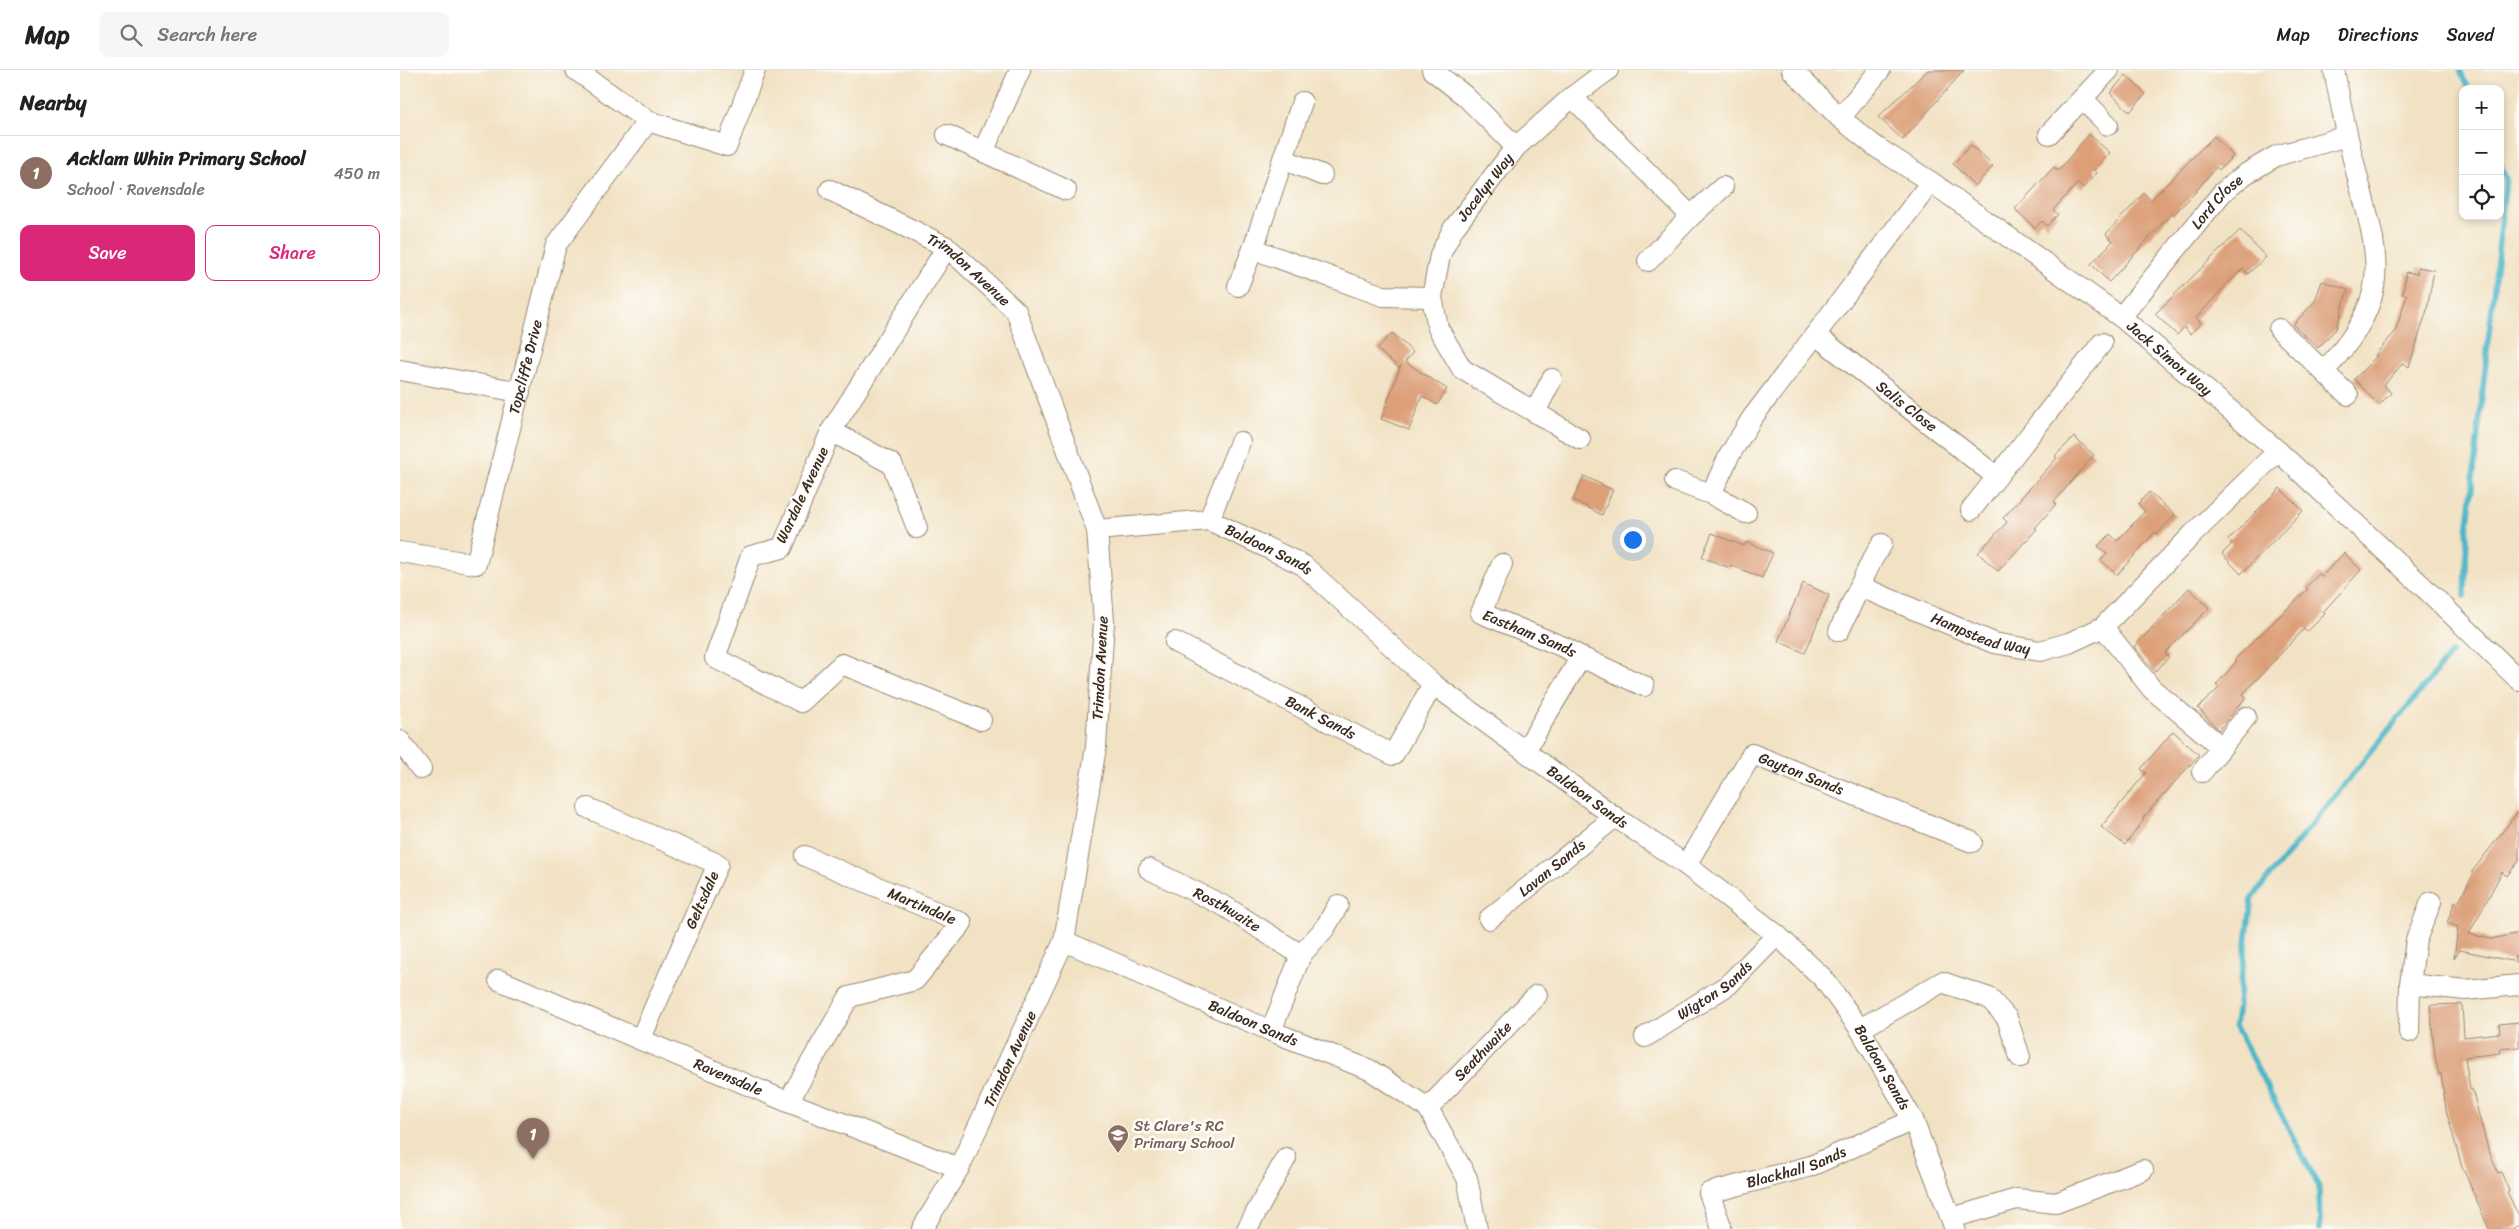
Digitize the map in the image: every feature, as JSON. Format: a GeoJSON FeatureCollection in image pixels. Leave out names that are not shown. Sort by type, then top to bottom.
{"type":"FeatureCollection","features":[{"type":"Feature","properties":{"kind":"street"},"geometry":{"type":"LineString","coordinates":[[576,70],[648,121],[727,146],[755,70]]}},
{"type":"Feature","properties":{"kind":"street"},"geometry":{"type":"LineString","coordinates":[[983,152],[1020,70]]}},
{"type":"Feature","properties":{"kind":"street"},"geometry":{"type":"LineString","coordinates":[[1432,70],[1466,96],[1516,147]]}},
{"type":"Feature","properties":{"kind":"street","name":"Jocelyn Way"},"geometry":{"type":"LineString","coordinates":[[1580,439],[1462,369],[1438,328],[1432,297],[1440,255],[1452,229],[1516,147],[1572,97],[1608,70]]}},
{"type":"Feature","properties":{"kind":"street","name":"Jack Simon Way"},"geometry":{"type":"LineString","coordinates":[[1792,70],[1840,118],[1876,147],[1931,182],[2121,317],[2278,451],[2488,648],[2519,680]]}},
{"type":"Feature","properties":{"kind":"street"},"geometry":{"type":"LineString","coordinates":[[1840,118],[1880,70]]}},
{"type":"Feature","properties":{"kind":"street"},"geometry":{"type":"LineString","coordinates":[[2049,134],[2109,70]]}},
{"type":"Feature","properties":{"kind":"street"},"geometry":{"type":"LineString","coordinates":[[2324,371],[2349,343],[2364,314],[2374,287],[2375,250],[2347,136],[2334,70]]}},
{"type":"Feature","properties":{"kind":"street"},"geometry":{"type":"LineString","coordinates":[[1572,97],[1691,216]]}},
{"type":"Feature","properties":{"kind":"street"},"geometry":{"type":"LineString","coordinates":[[2083,99],[2108,125]]}},
{"type":"Feature","properties":{"kind":"street"},"geometry":{"type":"LineString","coordinates":[[1238,286],[1253,250],[1302,102]]}},
{"type":"Feature","properties":{"kind":"street","name":"Topcliffe Drive"},"geometry":{"type":"LineString","coordinates":[[400,552],[476,564],[556,245],[648,121]]}},
{"type":"Feature","properties":{"kind":"street"},"geometry":{"type":"LineString","coordinates":[[947,135],[1066,190]]}},
{"type":"Feature","properties":{"kind":"street","name":"Lord Close"},"geometry":{"type":"LineString","coordinates":[[2121,317],[2222,193],[2244,175],[2276,156],[2347,136]]}},
{"type":"Feature","properties":{"kind":"street"},"geometry":{"type":"LineString","coordinates":[[1283,159],[1322,175]]}},
{"type":"Feature","properties":{"kind":"street"},"geometry":{"type":"LineString","coordinates":[[1711,494],[1729,456],[1752,418],[1817,336],[1931,182]]}},
{"type":"Feature","properties":{"kind":"street"},"geometry":{"type":"LineString","coordinates":[[1648,262],[1691,216],[1723,187]]}},
{"type":"Feature","properties":{"kind":"street","name":"Trimdon Avenue"},"geometry":{"type":"LineString","coordinates":[[830,190],[947,247],[1016,311],[1097,530],[1104,622],[1096,747],[1064,941],[959,1168],[922,1229]]}},
{"type":"Feature","properties":{"kind":"street","name":"Wardale Avenue"},"geometry":{"type":"LineString","coordinates":[[947,247],[831,431],[782,548],[751,556],[715,658],[801,702],[842,664],[981,720]]}},
{"type":"Feature","properties":{"kind":"street"},"geometry":{"type":"LineString","coordinates":[[1253,250],[1383,296],[1432,297]]}},
{"type":"Feature","properties":{"kind":"street"},"geometry":{"type":"LineString","coordinates":[[2279,329],[2348,395]]}},
{"type":"Feature","properties":{"kind":"street","name":"Salis Close"},"geometry":{"type":"LineString","coordinates":[[1817,336],[1997,477]]}},
{"type":"Feature","properties":{"kind":"street"},"geometry":{"type":"LineString","coordinates":[[1972,510],[2102,343]]}},
{"type":"Feature","properties":{"kind":"street"},"geometry":{"type":"LineString","coordinates":[[400,370],[520,392]]}},
{"type":"Feature","properties":{"kind":"street"},"geometry":{"type":"LineString","coordinates":[[1535,412],[1552,379]]}},
{"type":"Feature","properties":{"kind":"street"},"geometry":{"type":"LineString","coordinates":[[831,431],[892,464],[917,528]]}},
{"type":"Feature","properties":{"kind":"street"},"geometry":{"type":"LineString","coordinates":[[1208,520],[1240,442]]}},
{"type":"Feature","properties":{"kind":"street","name":"Hampstead Way"},"geometry":{"type":"LineString","coordinates":[[1861,587],[1994,643],[2040,651],[2069,643],[2103,627],[2193,534],[2278,451]]}},
{"type":"Feature","properties":{"kind":"street"},"geometry":{"type":"LineString","coordinates":[[1675,481],[1711,494],[1746,512]]}},
{"type":"Feature","properties":{"kind":"street","name":"Baldoon Sands"},"geometry":{"type":"LineString","coordinates":[[1097,530],[1208,520],[1303,565],[1433,684],[1686,865],[1777,936],[1823,978],[1860,1029],[1913,1120],[1953,1223]]}},
{"type":"Feature","properties":{"kind":"street"},"geometry":{"type":"LineString","coordinates":[[1839,631],[1872,560],[1882,544]]}},
{"type":"Feature","properties":{"kind":"street","name":"Eastham Sands"},"geometry":{"type":"LineString","coordinates":[[1502,564],[1481,612],[1566,648],[1581,657],[1525,751]]}},
{"type":"Feature","properties":{"kind":"street"},"geometry":{"type":"LineString","coordinates":[[2103,627],[2152,689],[2222,748]]}},
{"type":"Feature","properties":{"kind":"street","name":"Bank Sands"},"geometry":{"type":"LineString","coordinates":[[1175,642],[1393,755],[1433,684]]}},
{"type":"Feature","properties":{"kind":"street"},"geometry":{"type":"LineString","coordinates":[[1581,657],[1644,686]]}},
{"type":"Feature","properties":{"kind":"street"},"geometry":{"type":"LineString","coordinates":[[2202,772],[2246,716]]}},
{"type":"Feature","properties":{"kind":"street"},"geometry":{"type":"LineString","coordinates":[[400,741],[421,769]]}},
{"type":"Feature","properties":{"kind":"street","name":"Gayton Sands"},"geometry":{"type":"LineString","coordinates":[[1686,865],[1752,754],[1972,842]]}},
{"type":"Feature","properties":{"kind":"street","name":"Geltsdale"},"geometry":{"type":"LineString","coordinates":[[588,808],[718,864],[640,1038]]}},
{"type":"Feature","properties":{"kind":"street","name":"Lavan Sands"},"geometry":{"type":"LineString","coordinates":[[1489,918],[1615,816]]}},
{"type":"Feature","properties":{"kind":"street","name":"Martindale"},"geometry":{"type":"LineString","coordinates":[[788,1102],[848,997],[915,980],[962,923],[805,856]]}},
{"type":"Feature","properties":{"kind":"street","name":"Rosthwaite"},"geometry":{"type":"LineString","coordinates":[[1149,870],[1226,906],[1301,955]]}},
{"type":"Feature","properties":{"kind":"street"},"geometry":{"type":"LineString","coordinates":[[2409,1032],[2410,984],[2416,940],[2431,902]]}},
{"type":"Feature","properties":{"kind":"street"},"geometry":{"type":"LineString","coordinates":[[1271,1031],[1301,955],[1325,928],[1338,905]]}},
{"type":"Feature","properties":{"kind":"street","name":"Wigton Sands"},"geometry":{"type":"LineString","coordinates":[[1645,1037],[1728,986],[1777,936]]}},
{"type":"Feature","properties":{"kind":"street","name":"Baldoon Sands"},"geometry":{"type":"LineString","coordinates":[[1064,941],[1271,1031],[1370,1070],[1428,1108],[1467,1178],[1477,1229]]}},
{"type":"Feature","properties":{"kind":"street","name":"Ravensdale"},"geometry":{"type":"LineString","coordinates":[[499,980],[788,1102],[959,1168]]}},
{"type":"Feature","properties":{"kind":"street"},"geometry":{"type":"LineString","coordinates":[[1860,1029],[1942,982],[1989,998],[2007,1018],[2020,1057]]}},
{"type":"Feature","properties":{"kind":"street"},"geometry":{"type":"LineString","coordinates":[[2410,984],[2465,990],[2519,985]]}},
{"type":"Feature","properties":{"kind":"street","name":"Seathwaite"},"geometry":{"type":"LineString","coordinates":[[1428,1108],[1537,995]]}},
{"type":"Feature","properties":{"kind":"street","name":"Blackhall Sands"},"geometry":{"type":"LineString","coordinates":[[1721,1226],[1710,1194],[1811,1166],[1913,1120]]}},
{"type":"Feature","properties":{"kind":"street"},"geometry":{"type":"LineString","coordinates":[[1247,1229],[1286,1158]]}},
{"type":"Feature","properties":{"kind":"street"},"geometry":{"type":"LineString","coordinates":[[1953,1223],[2017,1198],[2056,1203],[2143,1170]]}},
{"type":"Feature","properties":{"kind":"building"},"geometry":{"type":"Polygon","coordinates":[[[1928,70],[1964,70],[1903,140],[1878,117],[1928,70]]]}},
{"type":"Feature","properties":{"kind":"building"},"geometry":{"type":"Polygon","coordinates":[[[2126,75],[2146,94],[2130,112],[2110,93],[2126,75]]]}},
{"type":"Feature","properties":{"kind":"building"},"geometry":{"type":"Polygon","coordinates":[[[2089,134],[2110,153],[2094,170],[2097,173],[2083,188],[2078,183],[2053,210],[2058,214],[2047,226],[2042,221],[2035,228],[2015,209],[2054,167],[2058,171],[2089,134]]]}},
{"type":"Feature","properties":{"kind":"building"},"geometry":{"type":"Polygon","coordinates":[[[2214,136],[2233,156],[2219,170],[2216,167],[2192,196],[2173,215],[2172,213],[2109,282],[2091,264],[2113,241],[2106,234],[2144,193],[2151,200],[2214,136]]]}},
{"type":"Feature","properties":{"kind":"building"},"geometry":{"type":"Polygon","coordinates":[[[1971,145],[1993,166],[1975,186],[1953,164],[1971,145]]]}},
{"type":"Feature","properties":{"kind":"building"},"geometry":{"type":"Polygon","coordinates":[[[2240,230],[2266,257],[2248,274],[2243,269],[2227,284],[2196,318],[2201,323],[2190,334],[2184,327],[2177,335],[2155,314],[2240,230]]]}},
{"type":"Feature","properties":{"kind":"building"},"geometry":{"type":"Polygon","coordinates":[[[2418,267],[2434,270],[2427,310],[2409,367],[2403,363],[2384,385],[2391,393],[2379,405],[2354,379],[2377,356],[2375,355],[2395,332],[2407,295],[2403,294],[2406,272],[2417,274],[2418,267]]]}},
{"type":"Feature","properties":{"kind":"building"},"geometry":{"type":"Polygon","coordinates":[[[2322,281],[2348,290],[2336,329],[2318,348],[2293,325],[2315,301],[2322,281]]]}},
{"type":"Feature","properties":{"kind":"building"},"geometry":{"type":"Polygon","coordinates":[[[1392,333],[1413,352],[1405,362],[1447,389],[1437,405],[1422,396],[1409,430],[1381,419],[1401,365],[1399,368],[1377,349],[1392,333]]]}},
{"type":"Feature","properties":{"kind":"building"},"geometry":{"type":"Polygon","coordinates":[[[2074,437],[2094,455],[2054,502],[2056,504],[2035,528],[2037,529],[1998,571],[1978,553],[2007,522],[2003,518],[2057,458],[2055,456],[2074,437]]]}},
{"type":"Feature","properties":{"kind":"building"},"geometry":{"type":"Polygon","coordinates":[[[1584,476],[1613,490],[1602,515],[1573,500],[1584,476]]]}},
{"type":"Feature","properties":{"kind":"building"},"geometry":{"type":"Polygon","coordinates":[[[2280,488],[2303,511],[2241,574],[2222,554],[2232,544],[2228,540],[2280,488]]]}},
{"type":"Feature","properties":{"kind":"building"},"geometry":{"type":"Polygon","coordinates":[[[2149,492],[2175,515],[2157,534],[2155,532],[2117,575],[2101,560],[2107,554],[2098,546],[2110,534],[2117,541],[2145,511],[2138,504],[2149,492]]]}},
{"type":"Feature","properties":{"kind":"building"},"geometry":{"type":"Polygon","coordinates":[[[1712,533],[1744,546],[1746,542],[1773,553],[1762,578],[1731,565],[1730,568],[1702,557],[1712,533]]]}},
{"type":"Feature","properties":{"kind":"building"},"geometry":{"type":"Polygon","coordinates":[[[2344,553],[2361,570],[2323,612],[2325,614],[2307,632],[2304,629],[2243,694],[2246,697],[2219,730],[2198,708],[2219,688],[2216,685],[2237,661],[2235,659],[2308,589],[2306,587],[2319,574],[2322,576],[2344,553]]]}},
{"type":"Feature","properties":{"kind":"building"},"geometry":{"type":"Polygon","coordinates":[[[1803,583],[1829,595],[1805,653],[1778,641],[1803,583]]]}},
{"type":"Feature","properties":{"kind":"building"},"geometry":{"type":"Polygon","coordinates":[[[2189,588],[2209,608],[2165,653],[2169,657],[2155,672],[2134,647],[2189,588]]]}},
{"type":"Feature","properties":{"kind":"building"},"geometry":{"type":"Polygon","coordinates":[[[2173,731],[2199,755],[2142,819],[2144,820],[2125,845],[2101,827],[2146,773],[2141,769],[2173,731]]]}},
{"type":"Feature","properties":{"kind":"building"},"geometry":{"type":"Polygon","coordinates":[[[2519,810],[2519,861],[2507,876],[2502,872],[2469,934],[2491,939],[2519,933],[2519,955],[2514,956],[2516,962],[2460,950],[2454,958],[2458,927],[2447,923],[2455,901],[2458,903],[2474,873],[2472,872],[2519,810]]]}},
{"type":"Feature","properties":{"kind":"building"},"geometry":{"type":"Polygon","coordinates":[[[2462,1004],[2464,1037],[2500,1033],[2499,1024],[2519,1022],[2519,1047],[2500,1049],[2501,1053],[2465,1057],[2470,1090],[2472,1089],[2488,1149],[2498,1173],[2501,1172],[2509,1191],[2507,1192],[2519,1216],[2519,1225],[2512,1229],[2489,1229],[2461,1164],[2446,1110],[2441,1073],[2439,1074],[2435,1056],[2430,1005],[2462,1004]]]}},
{"type":"Feature","properties":{"kind":"waterway"},"geometry":{"type":"LineString","coordinates":[[2460,70],[2466,85]]}},
{"type":"Feature","properties":{"kind":"waterway"},"geometry":{"type":"LineString","coordinates":[[2465,596],[2467,534],[2506,178],[2504,173]]}},
{"type":"Feature","properties":{"kind":"waterway"},"geometry":{"type":"LineString","coordinates":[[2320,1229],[2319,1187],[2235,1026],[2252,898],[2452,652]]}},
{"type":"Feature","properties":{"kind":"place","name":"St Clare's RC Primary School"},"geometry":{"type":"Point","coordinates":[1118,1154]}},
{"type":"Feature","properties":{"kind":"place","name":"Acklam Whin Primary School"},"geometry":{"type":"Point","coordinates":[533,1159]}}]}
